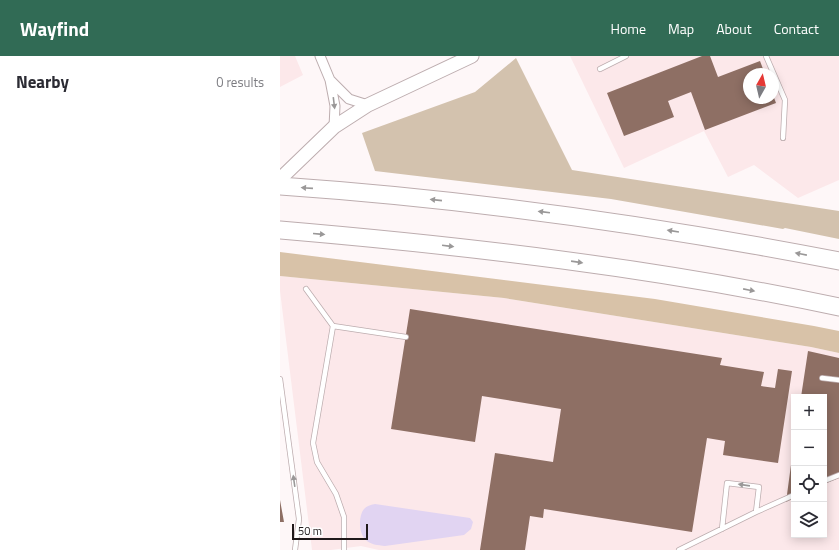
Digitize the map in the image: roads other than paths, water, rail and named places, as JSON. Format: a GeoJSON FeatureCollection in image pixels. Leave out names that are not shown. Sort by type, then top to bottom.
{"type":"FeatureCollection","features":[{"type":"Feature","properties":{"kind":"highway"},"geometry":{"type":"LineString","coordinates":[[280,186],[393,195],[596,219],[738,242],[839,261]]}},
{"type":"Feature","properties":{"kind":"highway"},"geometry":{"type":"LineString","coordinates":[[280,230],[434,244],[583,263],[710,282],[839,307]]}},
{"type":"Feature","properties":{"kind":"main road"},"geometry":{"type":"LineString","coordinates":[[280,179],[334,127],[368,105],[472,56]]}},
{"type":"Feature","properties":{"kind":"street"},"geometry":{"type":"LineString","coordinates":[[320,56],[330,80],[335,106],[334,127]]}},
{"type":"Feature","properties":{"kind":"street"},"geometry":{"type":"LineString","coordinates":[[330,80],[349,99],[368,105]]}},
{"type":"Feature","properties":{"kind":"lane"},"geometry":{"type":"LineString","coordinates":[[600,69],[626,56]]}},
{"type":"Feature","properties":{"kind":"lane"},"geometry":{"type":"LineString","coordinates":[[766,56],[785,100],[784,138]]}},
{"type":"Feature","properties":{"kind":"lane"},"geometry":{"type":"LineString","coordinates":[[306,289],[333,326],[406,337]]}},
{"type":"Feature","properties":{"kind":"lane"},"geometry":{"type":"LineString","coordinates":[[333,326],[313,443],[317,462],[336,494],[344,517],[344,550]]}},
{"type":"Feature","properties":{"kind":"lane"},"geometry":{"type":"LineString","coordinates":[[822,378],[839,380]]}},
{"type":"Feature","properties":{"kind":"lane"},"geometry":{"type":"LineString","coordinates":[[280,379],[299,519],[294,550]]}},
{"type":"Feature","properties":{"kind":"lane"},"geometry":{"type":"LineString","coordinates":[[827,480],[839,475]]}},
{"type":"Feature","properties":{"kind":"lane"},"geometry":{"type":"LineString","coordinates":[[722,529],[727,483],[758,487],[756,512]]}},
{"type":"Feature","properties":{"kind":"lane"},"geometry":{"type":"LineString","coordinates":[[680,550],[791,496]]}}]}
